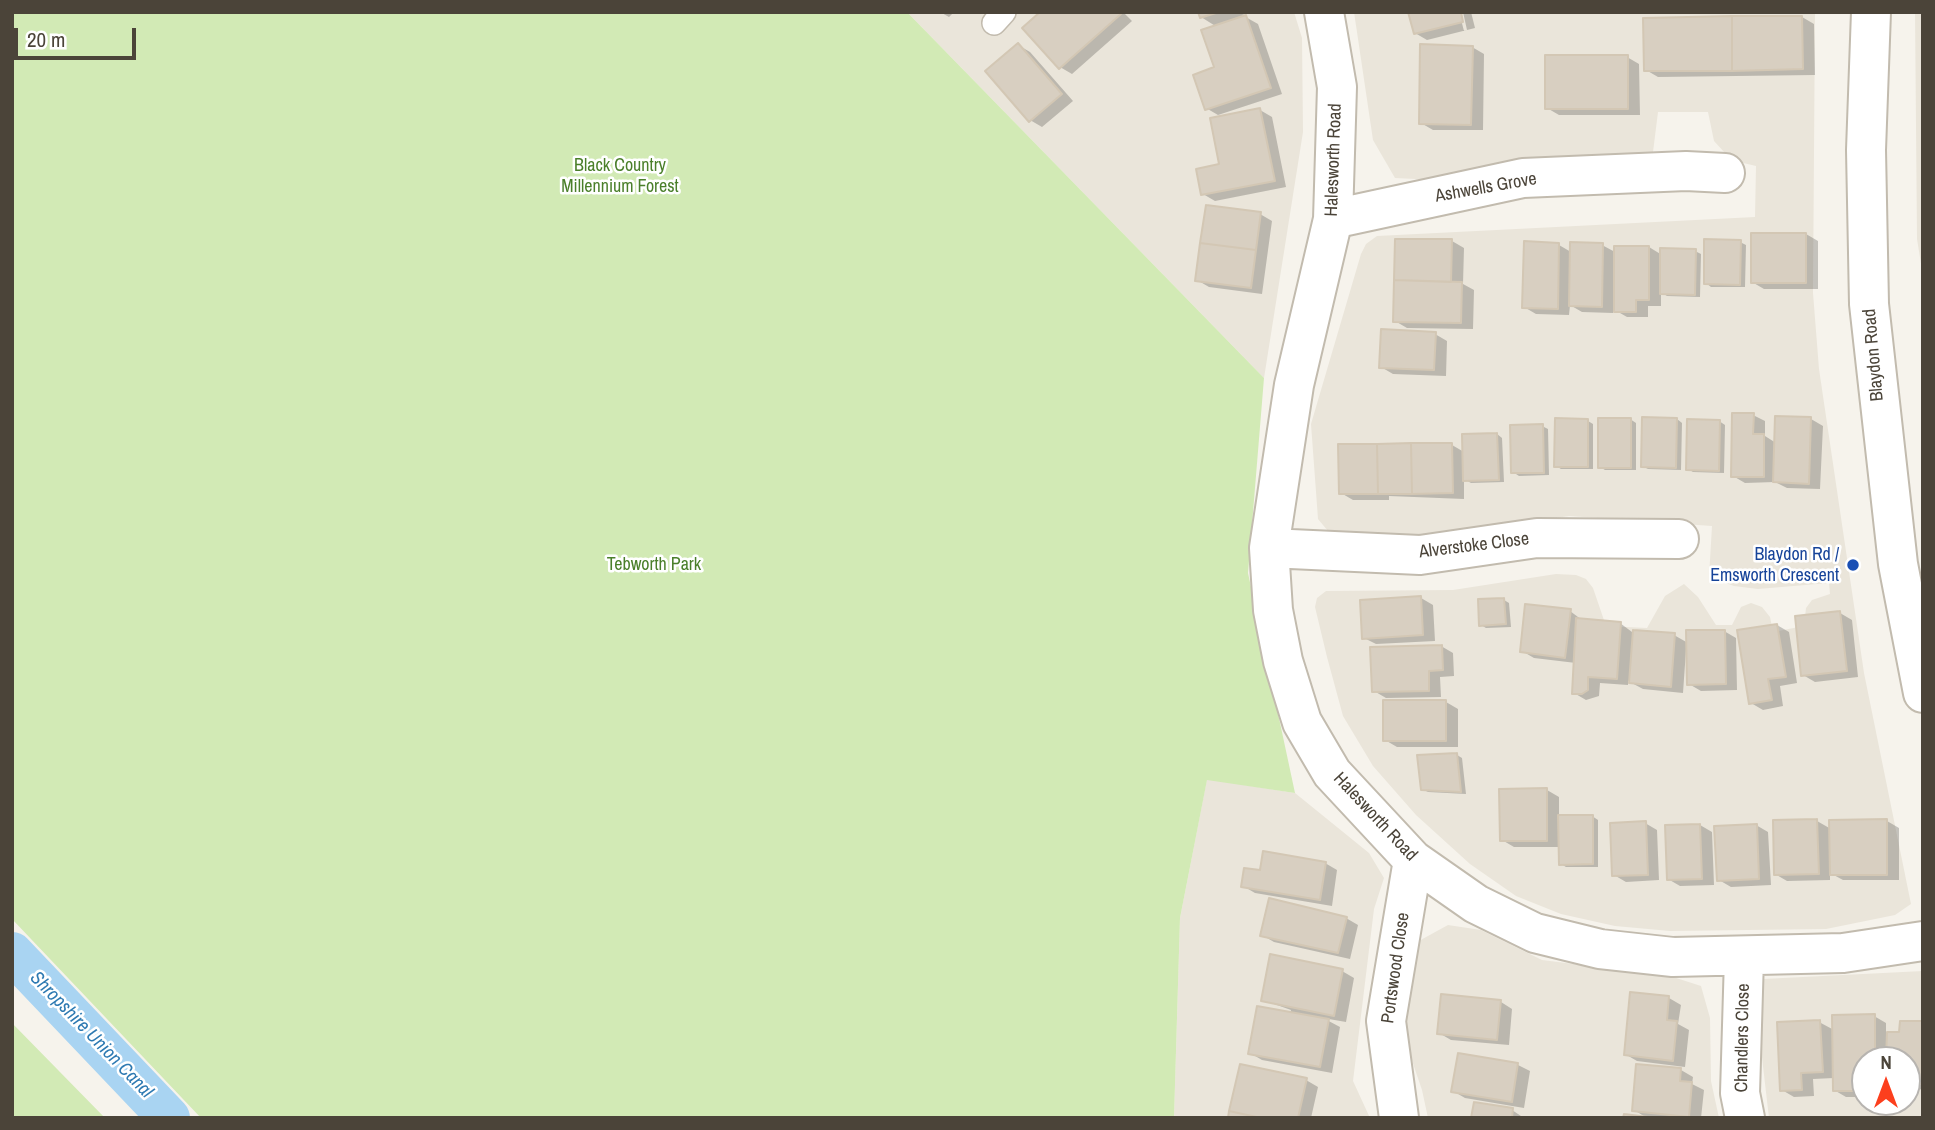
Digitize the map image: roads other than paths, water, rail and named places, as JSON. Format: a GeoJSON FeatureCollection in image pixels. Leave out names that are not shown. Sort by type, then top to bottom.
{"type":"FeatureCollection","features":[{"type":"Feature","properties":{"kind":"street","name":"Halesworth Road"},"geometry":{"type":"LineString","coordinates":[[1324,12],[1337,87],[1333,219],[1294,385],[1269,548],[1276,623],[1283,661],[1303,722],[1332,772],[1413,860],[1476,904],[1535,933],[1600,949],[1673,957],[1744,958],[1843,953],[1923,941]]}},
{"type":"Feature","properties":{"kind":"street","name":"Blaydon Road"},"geometry":{"type":"LineString","coordinates":[[1871,12],[1866,150],[1868,304],[1898,564],[1923,693]]}},
{"type":"Feature","properties":{"kind":"street","name":"Ashwells Grove"},"geometry":{"type":"LineString","coordinates":[[1333,219],[1523,178],[1686,171],[1725,173]]}},
{"type":"Feature","properties":{"kind":"street","name":"Alverstoke Close"},"geometry":{"type":"LineString","coordinates":[[1269,548],[1420,555],[1538,538],[1679,539]]}},
{"type":"Feature","properties":{"kind":"street","name":"Portswood Close"},"geometry":{"type":"LineString","coordinates":[[1399,1118],[1386,1021],[1413,860]]}},
{"type":"Feature","properties":{"kind":"street","name":"Chandlers Close"},"geometry":{"type":"LineString","coordinates":[[1744,958],[1740,1093],[1745,1118]]}},
{"type":"Feature","properties":{"kind":"waterway","name":"Shropshire Union Canal"},"geometry":{"type":"LineString","coordinates":[[12,953],[169,1118]]}},
{"type":"Feature","properties":{"kind":"place","name":"Blaydon Rd / Emsworth Crescent"},"geometry":{"type":"Point","coordinates":[1853,565]}},
{"type":"Feature","properties":{"kind":"park label","name":"Black Country Millennium Forest"},"geometry":{"type":"Point","coordinates":[620,176]}},
{"type":"Feature","properties":{"kind":"park label","name":"Tebworth Park"},"geometry":{"type":"Point","coordinates":[654,565]}}]}
